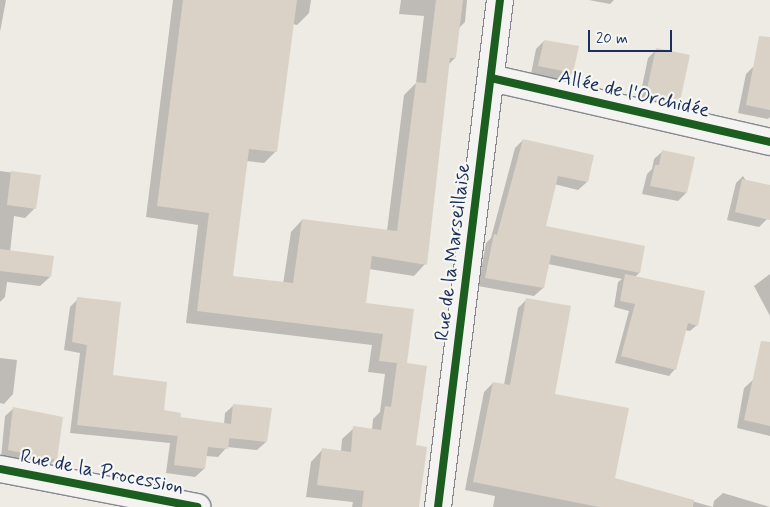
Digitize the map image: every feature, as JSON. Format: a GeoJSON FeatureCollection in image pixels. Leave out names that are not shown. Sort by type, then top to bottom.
{"type":"FeatureCollection","features":[{"type":"Feature","properties":{"kind":"street","name":"Rue de la Marseillaise"},"geometry":{"type":"LineString","coordinates":[[438,507],[500,0]]}},
{"type":"Feature","properties":{"kind":"street","name":"Allée de l'Orchidée"},"geometry":{"type":"LineString","coordinates":[[491,78],[770,142]]}},
{"type":"Feature","properties":{"kind":"street","name":"Rue de la Procession"},"geometry":{"type":"LineString","coordinates":[[0,469],[197,507]]}},
{"type":"Feature","properties":{"kind":"building"},"geometry":{"type":"Polygon","coordinates":[[[183,0],[297,0],[277,152],[249,149],[233,276],[293,283],[302,219],[397,231],[416,82],[426,83],[436,0],[463,0],[456,58],[450,58],[427,265],[372,256],[366,303],[414,309],[407,363],[427,366],[416,445],[427,447],[419,507],[362,507],[364,491],[317,485],[322,448],[351,452],[353,426],[381,430],[385,406],[391,407],[397,363],[379,361],[383,334],[197,311],[209,213],[157,206],[183,0]]]}},
{"type":"Feature","properties":{"kind":"building"},"geometry":{"type":"Polygon","coordinates":[[[759,36],[770,37],[770,110],[746,105],[759,36]]]}},
{"type":"Feature","properties":{"kind":"building"},"geometry":{"type":"Polygon","coordinates":[[[544,40],[579,46],[573,73],[538,66],[544,40]]]}},
{"type":"Feature","properties":{"kind":"building"},"geometry":{"type":"Polygon","coordinates":[[[656,48],[690,55],[679,106],[645,98],[656,48]]]}},
{"type":"Feature","properties":{"kind":"building"},"geometry":{"type":"Polygon","coordinates":[[[523,139],[594,155],[588,182],[558,176],[546,226],[645,246],[640,273],[551,255],[544,288],[485,278],[494,234],[497,235],[523,139]]]}},
{"type":"Feature","properties":{"kind":"building"},"geometry":{"type":"Polygon","coordinates":[[[662,150],[695,157],[687,193],[650,186],[655,165],[659,165],[662,150]]]}},
{"type":"Feature","properties":{"kind":"building"},"geometry":{"type":"Polygon","coordinates":[[[11,171],[41,175],[36,209],[7,205],[11,171]]]}},
{"type":"Feature","properties":{"kind":"building"},"geometry":{"type":"Polygon","coordinates":[[[742,179],[770,185],[770,220],[735,212],[742,179]]]}},
{"type":"Feature","properties":{"kind":"building"},"geometry":{"type":"Polygon","coordinates":[[[0,249],[54,256],[51,277],[0,271],[0,249]]]}},
{"type":"Feature","properties":{"kind":"building"},"geometry":{"type":"Polygon","coordinates":[[[625,274],[705,291],[698,326],[688,323],[676,370],[621,356],[635,304],[620,301],[625,274]]]}},
{"type":"Feature","properties":{"kind":"building"},"geometry":{"type":"Polygon","coordinates":[[[77,297],[121,302],[113,375],[167,382],[164,410],[181,413],[178,436],[77,425],[87,345],[72,342],[77,297]]]}},
{"type":"Feature","properties":{"kind":"building"},"geometry":{"type":"Polygon","coordinates":[[[526,298],[571,306],[555,394],[629,408],[615,478],[694,500],[693,507],[599,507],[473,482],[493,382],[510,385],[526,298]]]}},
{"type":"Feature","properties":{"kind":"building"},"geometry":{"type":"Polygon","coordinates":[[[761,341],[770,342],[770,426],[744,420],[761,341]]]}},
{"type":"Feature","properties":{"kind":"building"},"geometry":{"type":"Polygon","coordinates":[[[233,404],[272,408],[267,442],[229,438],[228,449],[208,447],[205,469],[174,465],[180,417],[231,424],[233,404]]]}},
{"type":"Feature","properties":{"kind":"building"},"geometry":{"type":"Polygon","coordinates":[[[13,407],[63,417],[57,460],[8,450],[13,407]]]}},
{"type":"Feature","properties":{"kind":"cycle path"},"geometry":{"type":"LineString","coordinates":[[438,507],[500,0]]}},
{"type":"Feature","properties":{"kind":"cycle path"},"geometry":{"type":"LineString","coordinates":[[491,78],[770,142]]}},
{"type":"Feature","properties":{"kind":"cycle path"},"geometry":{"type":"LineString","coordinates":[[0,469],[197,507]]}}]}
